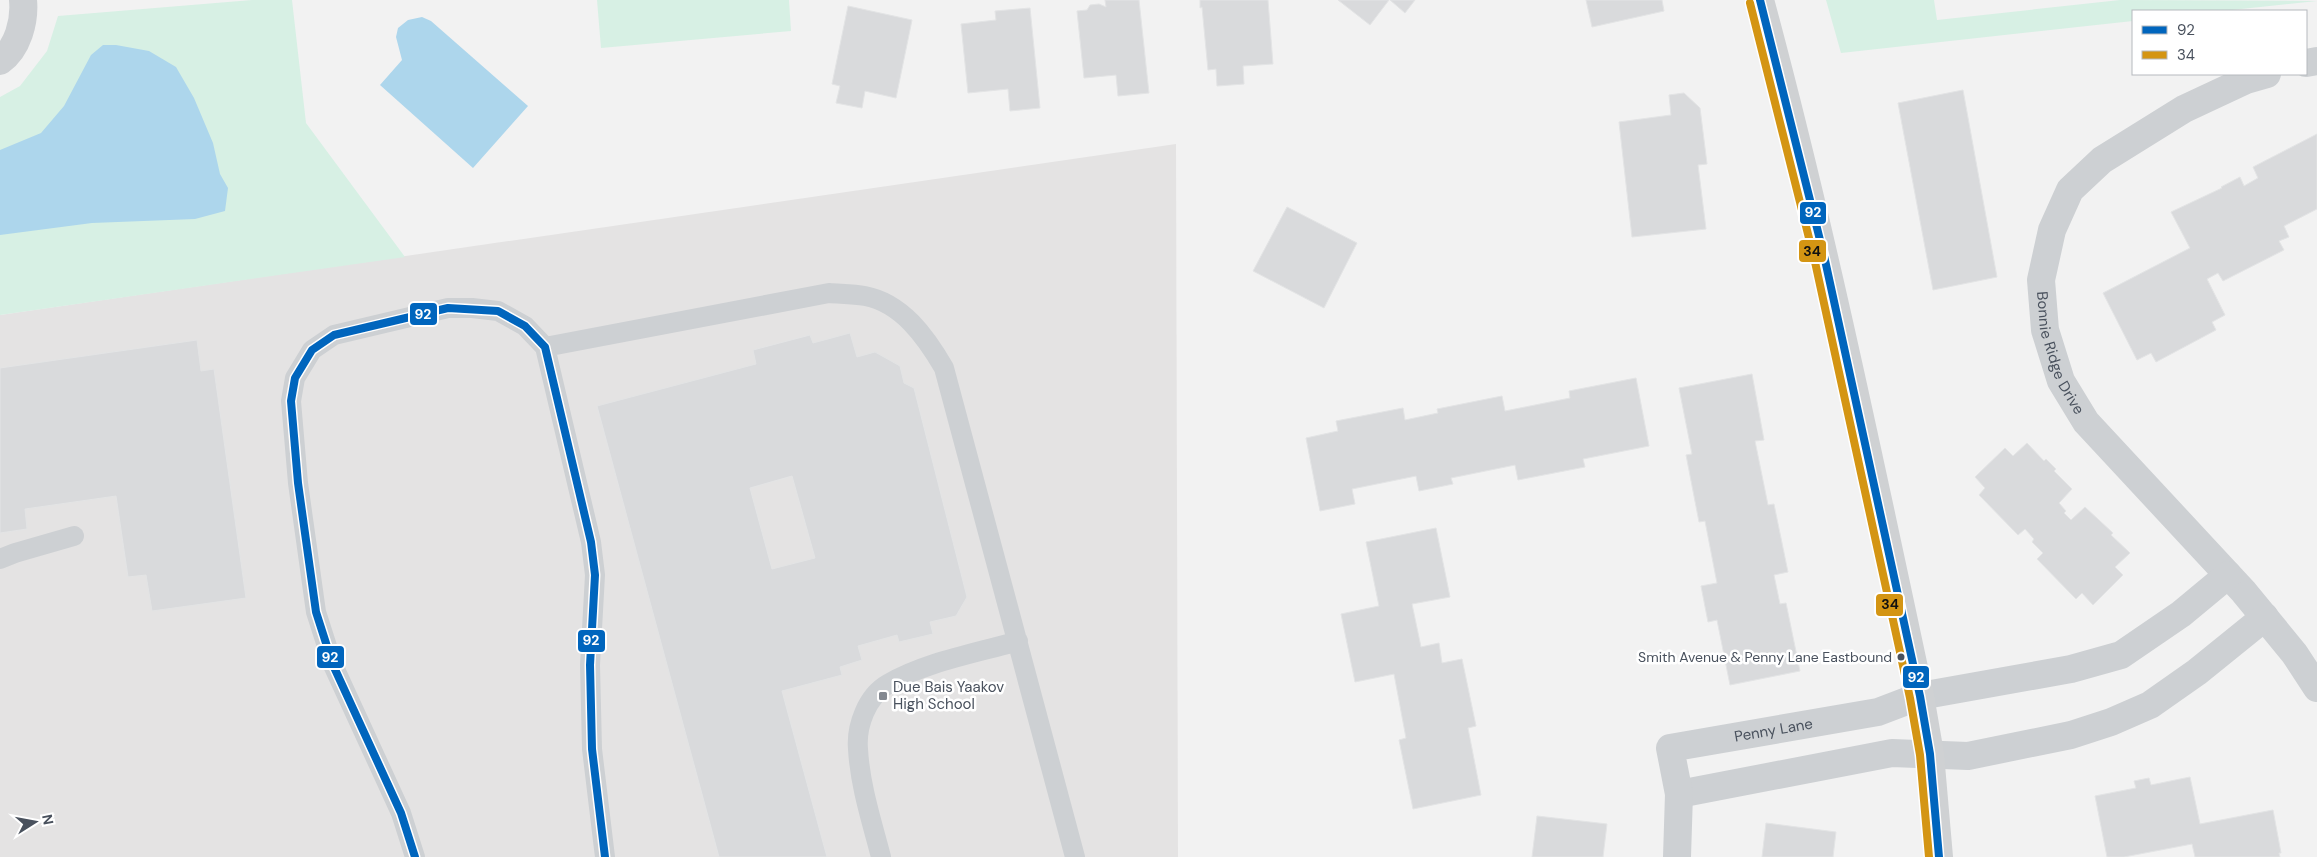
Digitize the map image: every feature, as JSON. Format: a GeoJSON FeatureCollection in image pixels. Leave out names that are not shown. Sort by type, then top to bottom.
{"type":"FeatureCollection","features":[{"type":"Feature","properties":{"kind":"main road"},"geometry":{"type":"LineString","coordinates":[[1760,0],[1830,278],[1920,696],[1930,754],[1939,857]]}},
{"type":"Feature","properties":{"kind":"street"},"geometry":{"type":"LineString","coordinates":[[0,61],[5,58],[20,34],[23,0]]}},
{"type":"Feature","properties":{"kind":"street","name":"Bonnie Ridge Drive"},"geometry":{"type":"LineString","coordinates":[[2264,75],[2246,80],[2184,109],[2102,160],[2070,190],[2052,230],[2041,280],[2045,330],[2061,380],[2086,422],[2265,617],[2294,653],[2317,688]]}},
{"type":"Feature","properties":{"kind":"street"},"geometry":{"type":"LineString","coordinates":[[1920,696],[2071,670],[2121,654],[2181,614],[2228,575]]}},
{"type":"Feature","properties":{"kind":"street"},"geometry":{"type":"LineString","coordinates":[[1679,794],[1892,753],[1968,756],[2072,735],[2111,722],[2150,705],[2197,672],[2265,617]]}},
{"type":"Feature","properties":{"kind":"street","name":"Penny Lane"},"geometry":{"type":"LineString","coordinates":[[1677,857],[1679,794],[1670,748],[1878,712],[1920,696]]}},
{"type":"Feature","properties":{"kind":"lane"},"geometry":{"type":"LineString","coordinates":[[544,347],[829,293],[866,297],[899,310],[931,345],[944,368],[1075,857]]}},
{"type":"Feature","properties":{"kind":"lane"},"geometry":{"type":"LineString","coordinates":[[415,857],[400,813],[336,672],[316,612],[297,474],[291,402],[295,378],[312,350],[334,335],[448,308],[472,308],[498,311],[525,326],[544,347],[591,542],[596,575],[590,665],[592,749],[605,857]]}},
{"type":"Feature","properties":{"kind":"lane"},"geometry":{"type":"LineString","coordinates":[[0,559],[74,536]]}},
{"type":"Feature","properties":{"kind":"lane"},"geometry":{"type":"LineString","coordinates":[[881,857],[865,792],[857,748],[860,723],[869,702],[887,684],[920,670],[1018,641]]}},
{"type":"Feature","properties":{"kind":"shaded area"},"geometry":{"type":"Polygon","coordinates":[[[1176,144],[1178,857],[0,857],[0,315],[1176,144]]]}},
{"type":"Feature","properties":{"kind":"green space"},"geometry":{"type":"Polygon","coordinates":[[[252,0],[292,0],[306,123],[405,257],[0,315],[0,97],[20,86],[47,51],[58,16],[252,0]]]}},
{"type":"Feature","properties":{"kind":"green space"},"geometry":{"type":"Polygon","coordinates":[[[597,0],[789,0],[791,31],[601,48],[597,0]]]}},
{"type":"Feature","properties":{"kind":"green space"},"geometry":{"type":"Polygon","coordinates":[[[1826,0],[1934,0],[1937,20],[2120,0],[2317,1],[2232,10],[2132,10],[2132,21],[1841,53],[1826,0]]]}},
{"type":"Feature","properties":{"kind":"water"},"geometry":{"type":"Polygon","coordinates":[[[422,17],[431,21],[528,106],[473,168],[380,85],[402,60],[396,37],[398,28],[408,20],[422,17]]]}},
{"type":"Feature","properties":{"kind":"water"},"geometry":{"type":"Polygon","coordinates":[[[103,45],[116,45],[149,51],[176,67],[194,98],[213,143],[220,174],[228,188],[225,211],[195,219],[92,223],[0,235],[0,150],[41,133],[64,106],[91,55],[103,45]]]}},
{"type":"Feature","properties":{"kind":"building"},"geometry":{"type":"Polygon","coordinates":[[[1105,0],[1139,0],[1149,93],[1118,96],[1116,75],[1084,78],[1077,11],[1087,10],[1090,5],[1099,4],[1106,7],[1105,0]]]}},
{"type":"Feature","properties":{"kind":"building"},"geometry":{"type":"Polygon","coordinates":[[[1200,0],[1268,0],[1273,64],[1243,66],[1244,84],[1217,86],[1216,69],[1208,70],[1200,0]]]}},
{"type":"Feature","properties":{"kind":"building"},"geometry":{"type":"Polygon","coordinates":[[[1338,0],[1389,0],[1370,25],[1338,0]]]}},
{"type":"Feature","properties":{"kind":"building"},"geometry":{"type":"Polygon","coordinates":[[[1390,0],[1415,0],[1405,13],[1390,0]]]}},
{"type":"Feature","properties":{"kind":"building"},"geometry":{"type":"Polygon","coordinates":[[[1586,0],[1662,0],[1664,11],[1592,27],[1586,0]]]}},
{"type":"Feature","properties":{"kind":"building"},"geometry":{"type":"Polygon","coordinates":[[[848,6],[912,20],[896,98],[865,91],[862,108],[836,103],[840,86],[832,84],[848,6]]]}},
{"type":"Feature","properties":{"kind":"building"},"geometry":{"type":"Polygon","coordinates":[[[1030,8],[1040,108],[1010,111],[1008,89],[968,93],[961,24],[996,20],[995,11],[1030,8]]]}},
{"type":"Feature","properties":{"kind":"building"},"geometry":{"type":"Polygon","coordinates":[[[1963,90],[1997,277],[1933,290],[1898,103],[1963,90]]]}},
{"type":"Feature","properties":{"kind":"building"},"geometry":{"type":"Polygon","coordinates":[[[1684,93],[1700,108],[1707,164],[1698,165],[1706,229],[1632,237],[1619,122],[1671,115],[1669,95],[1684,93]]]}},
{"type":"Feature","properties":{"kind":"building"},"geometry":{"type":"Polygon","coordinates":[[[2317,134],[2317,209],[2284,226],[2289,237],[2279,241],[2284,250],[2223,281],[2218,273],[2207,279],[2225,315],[2212,322],[2216,330],[2156,362],[2151,353],[2137,360],[2103,293],[2190,248],[2171,212],[2222,188],[2240,177],[2244,186],[2258,178],[2253,167],[2317,134]]]}},
{"type":"Feature","properties":{"kind":"building"},"geometry":{"type":"Polygon","coordinates":[[[1287,207],[1357,243],[1324,308],[1253,271],[1287,207]]]}},
{"type":"Feature","properties":{"kind":"building"},"geometry":{"type":"Polygon","coordinates":[[[850,333],[857,357],[875,352],[900,366],[904,383],[914,388],[967,597],[956,616],[930,622],[933,634],[899,642],[897,635],[858,646],[862,660],[840,667],[842,675],[782,691],[827,857],[719,857],[597,406],[756,364],[753,350],[810,335],[813,343],[850,333]],[[792,476],[750,488],[772,569],[815,558],[792,476]]]}},
{"type":"Feature","properties":{"kind":"building"},"geometry":{"type":"Polygon","coordinates":[[[197,340],[201,371],[214,369],[246,598],[152,611],[146,575],[128,577],[116,496],[25,509],[27,529],[0,533],[0,368],[197,340]]]}},
{"type":"Feature","properties":{"kind":"building"},"geometry":{"type":"Polygon","coordinates":[[[1752,374],[1764,440],[1755,441],[1768,505],[1774,504],[1788,572],[1774,575],[1780,604],[1786,603],[1800,671],[1730,685],[1717,620],[1708,622],[1701,586],[1717,583],[1705,521],[1699,522],[1686,455],[1692,454],[1679,388],[1752,374]]]}},
{"type":"Feature","properties":{"kind":"building"},"geometry":{"type":"Polygon","coordinates":[[[1636,378],[1649,446],[1583,459],[1585,467],[1518,480],[1515,465],[1451,478],[1453,484],[1419,491],[1416,476],[1352,489],[1355,504],[1320,511],[1306,438],[1338,431],[1336,421],[1403,408],[1405,420],[1438,413],[1437,409],[1502,396],[1505,411],[1570,398],[1569,391],[1636,378]]]}},
{"type":"Feature","properties":{"kind":"building"},"geometry":{"type":"Polygon","coordinates":[[[2027,443],[2044,461],[2046,459],[2056,469],[2054,471],[2072,489],[2059,503],[2066,511],[2064,513],[2071,520],[2085,507],[2113,533],[2111,535],[2130,553],[2115,567],[2123,575],[2093,605],[2082,593],[2076,599],[2037,559],[2043,553],[2032,542],[2034,539],[2025,529],[2018,535],[1979,495],[1985,488],[1975,477],[2005,448],[2013,456],[2027,443]]]}},
{"type":"Feature","properties":{"kind":"building"},"geometry":{"type":"Polygon","coordinates":[[[1436,528],[1450,597],[1412,604],[1421,647],[1439,643],[1442,663],[1462,659],[1476,726],[1468,728],[1481,795],[1413,809],[1399,740],[1406,738],[1394,674],[1355,682],[1341,614],[1379,606],[1366,542],[1436,528]]]}},
{"type":"Feature","properties":{"kind":"building"},"geometry":{"type":"Polygon","coordinates":[[[2190,777],[2200,824],[2273,810],[2281,853],[2279,853],[2280,857],[2195,857],[2192,844],[2124,857],[2107,857],[2095,796],[2136,788],[2134,781],[2149,778],[2151,785],[2190,777]]]}},
{"type":"Feature","properties":{"kind":"building"},"geometry":{"type":"Polygon","coordinates":[[[1537,816],[1607,824],[1603,857],[1532,857],[1537,816]]]}},
{"type":"Feature","properties":{"kind":"building"},"geometry":{"type":"Polygon","coordinates":[[[1766,823],[1836,832],[1833,857],[1762,857],[1766,823]]]}},
{"type":"Feature","properties":{"kind":"transit line","name":"92"},"geometry":{"type":"LineString","coordinates":[[1760,0],[1825,260],[1920,696],[1930,754],[1939,857]]}},
{"type":"Feature","properties":{"kind":"transit line","name":"34"},"geometry":{"type":"LineString","coordinates":[[1750,3],[1815,262],[1910,698],[1920,755],[1929,857]]}},
{"type":"Feature","properties":{"kind":"transit line","name":"92"},"geometry":{"type":"LineString","coordinates":[[415,857],[401,813],[333,665],[316,612],[298,483],[291,401],[295,378],[312,350],[334,335],[448,308],[498,311],[525,326],[545,347],[591,542],[595,575],[590,665],[592,749],[605,857]]}},
{"type":"Feature","properties":{"kind":"place","name":"Smith Avenue & Penny Lane Eastbound"},"geometry":{"type":"Point","coordinates":[1901,657]}},
{"type":"Feature","properties":{"kind":"place","name":"Due Bais Yaakov High School"},"geometry":{"type":"Point","coordinates":[883,696]}}]}
